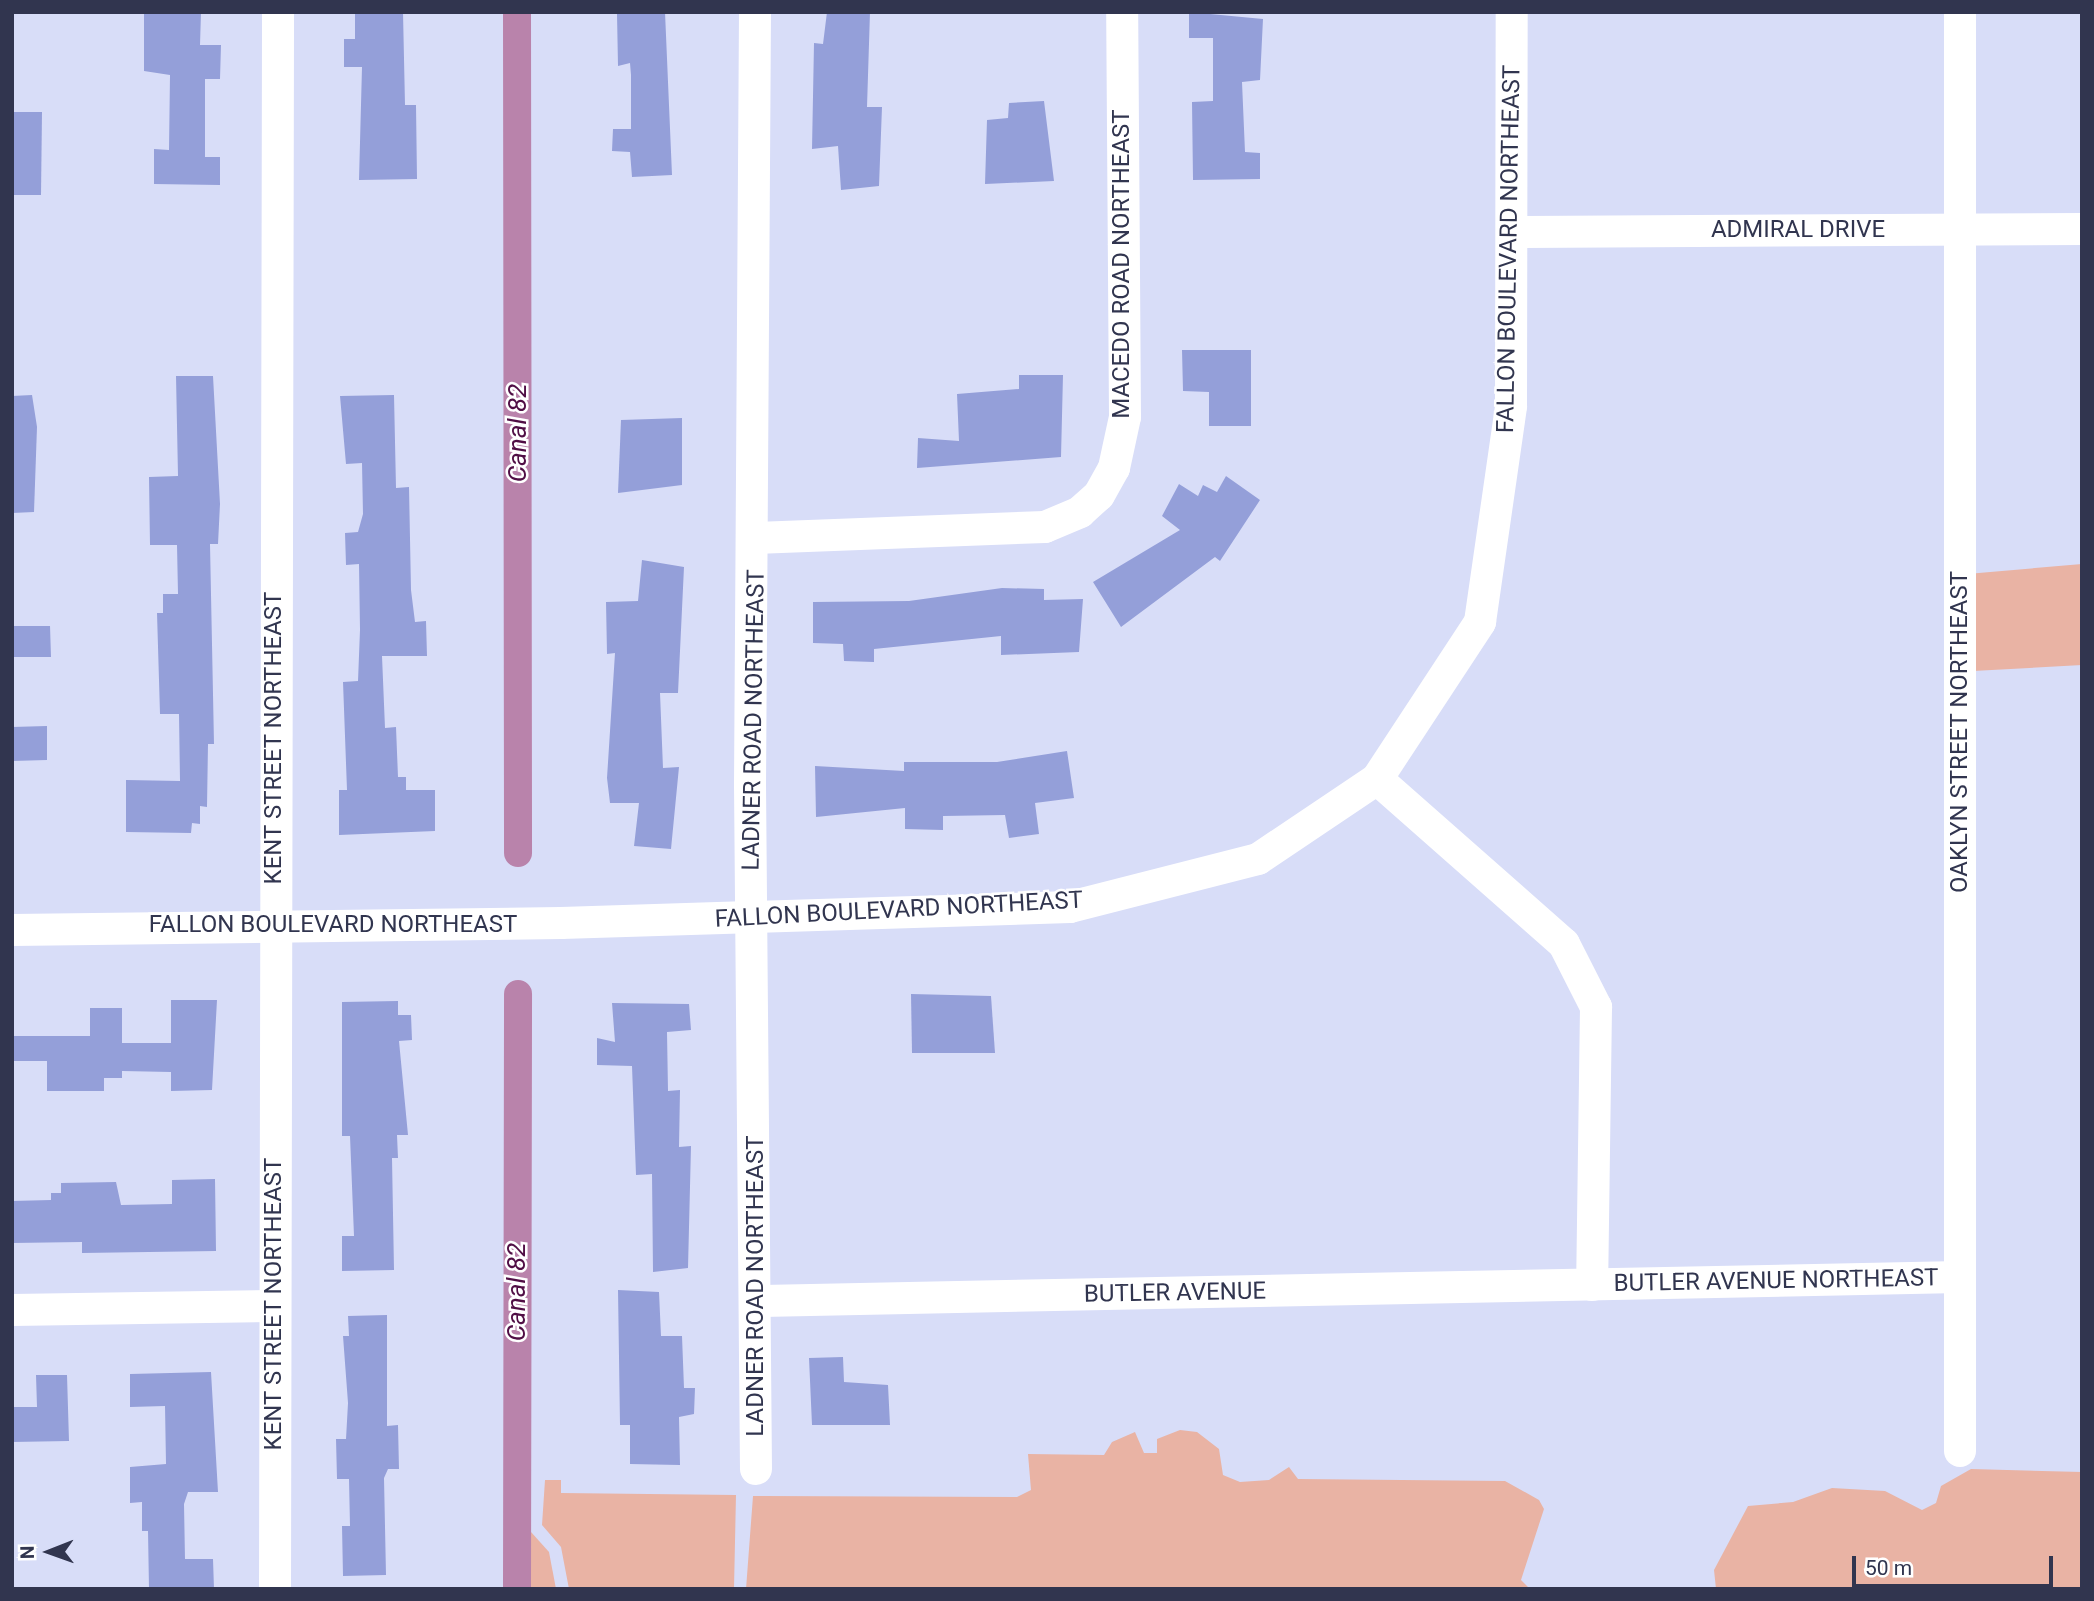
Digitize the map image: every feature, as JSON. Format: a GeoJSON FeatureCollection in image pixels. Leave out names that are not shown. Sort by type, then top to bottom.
{"type":"FeatureCollection","features":[{"type":"Feature","properties":{"kind":"street","name":"KENT STREET NORTHEAST"},"geometry":{"type":"LineString","coordinates":[[275,1589],[273,1306],[278,12]]}},
{"type":"Feature","properties":{"kind":"street","name":"LADNER ROAD NORTHEAST"},"geometry":{"type":"LineString","coordinates":[[755,12],[756,538],[752,919],[758,1301],[755,1469]]}},
{"type":"Feature","properties":{"kind":"street","name":"MACEDO ROAD NORTHEAST"},"geometry":{"type":"LineString","coordinates":[[756,538],[1045,527],[1080,512],[1099,495],[1114,468],[1125,417],[1122,12]]}},
{"type":"Feature","properties":{"kind":"street","name":"FALLON BOULEVARD NORTHEAST"},"geometry":{"type":"LineString","coordinates":[[12,930],[274,922],[752,919],[1070,907],[1258,859],[1377,779],[1480,622],[1511,406],[1514,232],[1512,12]]}},
{"type":"Feature","properties":{"kind":"street","name":"OAKLYN STREET NORTHEAST"},"geometry":{"type":"LineString","coordinates":[[1960,12],[1960,1451]]}},
{"type":"Feature","properties":{"kind":"street","name":"ADMIRAL DRIVE"},"geometry":{"type":"LineString","coordinates":[[1514,232],[2082,229]]}},
{"type":"Feature","properties":{"kind":"street"},"geometry":{"type":"LineString","coordinates":[[1377,779],[1564,944],[1596,1007],[1592,1284]]}},
{"type":"Feature","properties":{"kind":"street","name":"BUTLER AVENUE NORTHEAST"},"geometry":{"type":"LineString","coordinates":[[1592,1284],[1960,1276]]}},
{"type":"Feature","properties":{"kind":"street","name":"BUTLER AVENUE"},"geometry":{"type":"LineString","coordinates":[[758,1301],[1592,1284]]}},
{"type":"Feature","properties":{"kind":"street"},"geometry":{"type":"LineString","coordinates":[[12,1310],[273,1306]]}},
{"type":"Feature","properties":{"kind":"shaded area"},"geometry":{"type":"Polygon","coordinates":[[[2082,564],[2082,665],[1973,671],[1967,574],[2082,564]]]}},
{"type":"Feature","properties":{"kind":"shaded area"},"geometry":{"type":"Polygon","coordinates":[[[1180,1430],[1197,1432],[1219,1449],[1223,1475],[1240,1482],[1269,1480],[1289,1467],[1298,1479],[1505,1481],[1539,1500],[1544,1509],[1521,1580],[1530,1589],[746,1589],[753,1496],[1017,1497],[1031,1490],[1028,1454],[1104,1455],[1112,1442],[1135,1432],[1144,1453],[1157,1453],[1157,1439],[1180,1430]]]}},
{"type":"Feature","properties":{"kind":"shaded area"},"geometry":{"type":"Polygon","coordinates":[[[1971,1469],[2082,1472],[2082,1589],[1716,1589],[1714,1570],[1748,1506],[1793,1502],[1832,1488],[1885,1491],[1922,1510],[1936,1503],[1941,1486],[1971,1469]]]}},
{"type":"Feature","properties":{"kind":"shaded area"},"geometry":{"type":"Polygon","coordinates":[[[545,1480],[561,1480],[561,1493],[736,1495],[734,1589],[569,1589],[561,1547],[542,1525],[545,1480]]]}},
{"type":"Feature","properties":{"kind":"shaded area"},"geometry":{"type":"Polygon","coordinates":[[[531,1532],[549,1552],[556,1589],[531,1589],[531,1532]]]}},
{"type":"Feature","properties":{"kind":"building"},"geometry":{"type":"Polygon","coordinates":[[[144,12],[201,12],[200,45],[221,45],[220,79],[205,79],[205,157],[220,157],[220,185],[154,184],[154,149],[169,150],[170,75],[144,71],[144,12]]]}},
{"type":"Feature","properties":{"kind":"building"},"geometry":{"type":"Polygon","coordinates":[[[355,12],[403,12],[405,105],[416,105],[417,179],[359,180],[362,67],[344,67],[344,39],[355,39],[355,12]]]}},
{"type":"Feature","properties":{"kind":"building"},"geometry":{"type":"Polygon","coordinates":[[[665,12],[672,175],[632,177],[630,152],[612,151],[613,129],[631,129],[630,63],[618,66],[617,14],[665,12]]]}},
{"type":"Feature","properties":{"kind":"building"},"geometry":{"type":"Polygon","coordinates":[[[827,12],[870,12],[867,107],[882,107],[879,186],[841,190],[838,146],[812,149],[814,43],[823,44],[827,12]]]}},
{"type":"Feature","properties":{"kind":"building"},"geometry":{"type":"Polygon","coordinates":[[[1189,12],[1263,19],[1260,80],[1242,82],[1245,152],[1260,153],[1260,179],[1193,180],[1192,102],[1213,101],[1213,38],[1189,38],[1189,12]]]}},
{"type":"Feature","properties":{"kind":"building"},"geometry":{"type":"Polygon","coordinates":[[[1044,101],[1054,181],[985,184],[987,120],[1008,118],[1009,103],[1044,101]]]}},
{"type":"Feature","properties":{"kind":"building"},"geometry":{"type":"Polygon","coordinates":[[[12,112],[42,112],[41,195],[12,195],[12,112]]]}},
{"type":"Feature","properties":{"kind":"building"},"geometry":{"type":"Polygon","coordinates":[[[1182,350],[1251,350],[1251,426],[1209,426],[1209,392],[1183,391],[1182,350]]]}},
{"type":"Feature","properties":{"kind":"building"},"geometry":{"type":"Polygon","coordinates":[[[1019,375],[1063,375],[1061,457],[917,468],[918,438],[959,441],[957,394],[1019,389],[1019,375]]]}},
{"type":"Feature","properties":{"kind":"building"},"geometry":{"type":"Polygon","coordinates":[[[176,376],[213,376],[220,504],[218,544],[210,544],[214,744],[208,744],[207,807],[200,806],[200,824],[192,823],[191,833],[126,832],[126,780],[180,781],[179,714],[160,714],[157,613],[163,613],[163,594],[178,594],[177,545],[150,545],[149,477],[178,476],[176,376]]]}},
{"type":"Feature","properties":{"kind":"building"},"geometry":{"type":"Polygon","coordinates":[[[32,395],[37,427],[34,512],[12,513],[12,396],[32,395]]]}},
{"type":"Feature","properties":{"kind":"building"},"geometry":{"type":"Polygon","coordinates":[[[394,395],[396,488],[409,487],[411,590],[415,622],[426,621],[427,656],[382,656],[385,728],[396,727],[398,777],[406,777],[406,790],[435,790],[435,831],[339,835],[339,790],[347,790],[343,682],[358,681],[360,630],[359,564],[346,565],[345,533],[358,532],[363,514],[362,463],[346,464],[340,396],[394,395]]]}},
{"type":"Feature","properties":{"kind":"building"},"geometry":{"type":"Polygon","coordinates":[[[682,418],[682,485],[618,493],[621,420],[682,418]]]}},
{"type":"Feature","properties":{"kind":"building"},"geometry":{"type":"Polygon","coordinates":[[[1226,476],[1260,500],[1220,561],[1215,557],[1121,627],[1093,582],[1180,530],[1162,516],[1179,484],[1198,496],[1203,485],[1217,492],[1226,476]]]}},
{"type":"Feature","properties":{"kind":"building"},"geometry":{"type":"Polygon","coordinates":[[[642,560],[684,567],[678,693],[660,693],[663,768],[679,767],[671,849],[634,846],[639,803],[610,803],[607,778],[615,653],[607,654],[606,602],[638,601],[642,560]]]}},
{"type":"Feature","properties":{"kind":"building"},"geometry":{"type":"Polygon","coordinates":[[[1002,588],[1044,589],[1044,600],[1083,599],[1079,652],[1001,655],[1001,636],[874,649],[874,662],[844,661],[843,644],[813,643],[813,602],[909,601],[1002,588]]]}},
{"type":"Feature","properties":{"kind":"building"},"geometry":{"type":"Polygon","coordinates":[[[12,626],[50,626],[51,657],[12,657],[12,626]]]}},
{"type":"Feature","properties":{"kind":"building"},"geometry":{"type":"Polygon","coordinates":[[[47,726],[47,760],[12,761],[12,727],[47,726]]]}},
{"type":"Feature","properties":{"kind":"building"},"geometry":{"type":"Polygon","coordinates":[[[1067,751],[1074,798],[1035,803],[1039,834],[1009,838],[1005,815],[943,816],[943,830],[905,829],[905,808],[816,817],[815,766],[904,771],[904,762],[997,762],[1067,751]]]}},
{"type":"Feature","properties":{"kind":"building"},"geometry":{"type":"Polygon","coordinates":[[[911,994],[991,996],[995,1053],[912,1053],[911,994]]]}},
{"type":"Feature","properties":{"kind":"building"},"geometry":{"type":"Polygon","coordinates":[[[171,1000],[217,1000],[212,1090],[171,1091],[171,1072],[122,1071],[122,1078],[104,1078],[104,1091],[47,1091],[47,1061],[12,1061],[12,1036],[90,1036],[90,1008],[122,1008],[122,1043],[171,1043],[171,1000]]]}},
{"type":"Feature","properties":{"kind":"building"},"geometry":{"type":"Polygon","coordinates":[[[398,1001],[398,1015],[411,1015],[412,1040],[399,1041],[408,1135],[397,1135],[398,1158],[392,1158],[394,1270],[342,1271],[342,1236],[354,1236],[350,1136],[342,1136],[342,1002],[398,1001]]]}},
{"type":"Feature","properties":{"kind":"building"},"geometry":{"type":"Polygon","coordinates":[[[612,1003],[689,1004],[691,1030],[667,1032],[668,1091],[680,1090],[679,1147],[691,1146],[688,1268],[653,1272],[652,1174],[636,1175],[632,1066],[597,1065],[597,1038],[615,1042],[612,1003]]]}},
{"type":"Feature","properties":{"kind":"building"},"geometry":{"type":"Polygon","coordinates":[[[215,1179],[216,1251],[82,1253],[82,1242],[12,1243],[12,1201],[51,1200],[51,1193],[61,1193],[61,1183],[116,1182],[121,1205],[172,1204],[172,1180],[215,1179]]]}},
{"type":"Feature","properties":{"kind":"building"},"geometry":{"type":"Polygon","coordinates":[[[618,1290],[659,1292],[661,1336],[682,1336],[684,1388],[695,1388],[694,1414],[679,1417],[680,1465],[630,1464],[630,1425],[620,1425],[618,1290]]]}},
{"type":"Feature","properties":{"kind":"building"},"geometry":{"type":"Polygon","coordinates":[[[387,1315],[387,1426],[398,1425],[399,1469],[388,1469],[384,1478],[386,1575],[343,1576],[342,1526],[350,1526],[349,1479],[337,1479],[336,1439],[346,1439],[348,1403],[343,1336],[349,1336],[348,1316],[387,1315]]]}},
{"type":"Feature","properties":{"kind":"building"},"geometry":{"type":"Polygon","coordinates":[[[843,1357],[844,1382],[888,1385],[890,1425],[812,1425],[809,1358],[843,1357]]]}},
{"type":"Feature","properties":{"kind":"building"},"geometry":{"type":"Polygon","coordinates":[[[211,1372],[218,1492],[188,1492],[184,1504],[185,1559],[213,1559],[214,1589],[149,1589],[148,1531],[142,1531],[142,1502],[130,1503],[130,1467],[166,1464],[165,1406],[130,1407],[130,1374],[211,1372]]]}},
{"type":"Feature","properties":{"kind":"building"},"geometry":{"type":"Polygon","coordinates":[[[36,1375],[67,1375],[69,1441],[12,1442],[12,1407],[37,1407],[36,1375]]]}},
{"type":"Feature","properties":{"kind":"waterway","name":"Canal 82"},"geometry":{"type":"LineString","coordinates":[[517,12],[518,853]]}},
{"type":"Feature","properties":{"kind":"waterway","name":"Canal 82"},"geometry":{"type":"LineString","coordinates":[[517,1589],[518,994]]}}]}
